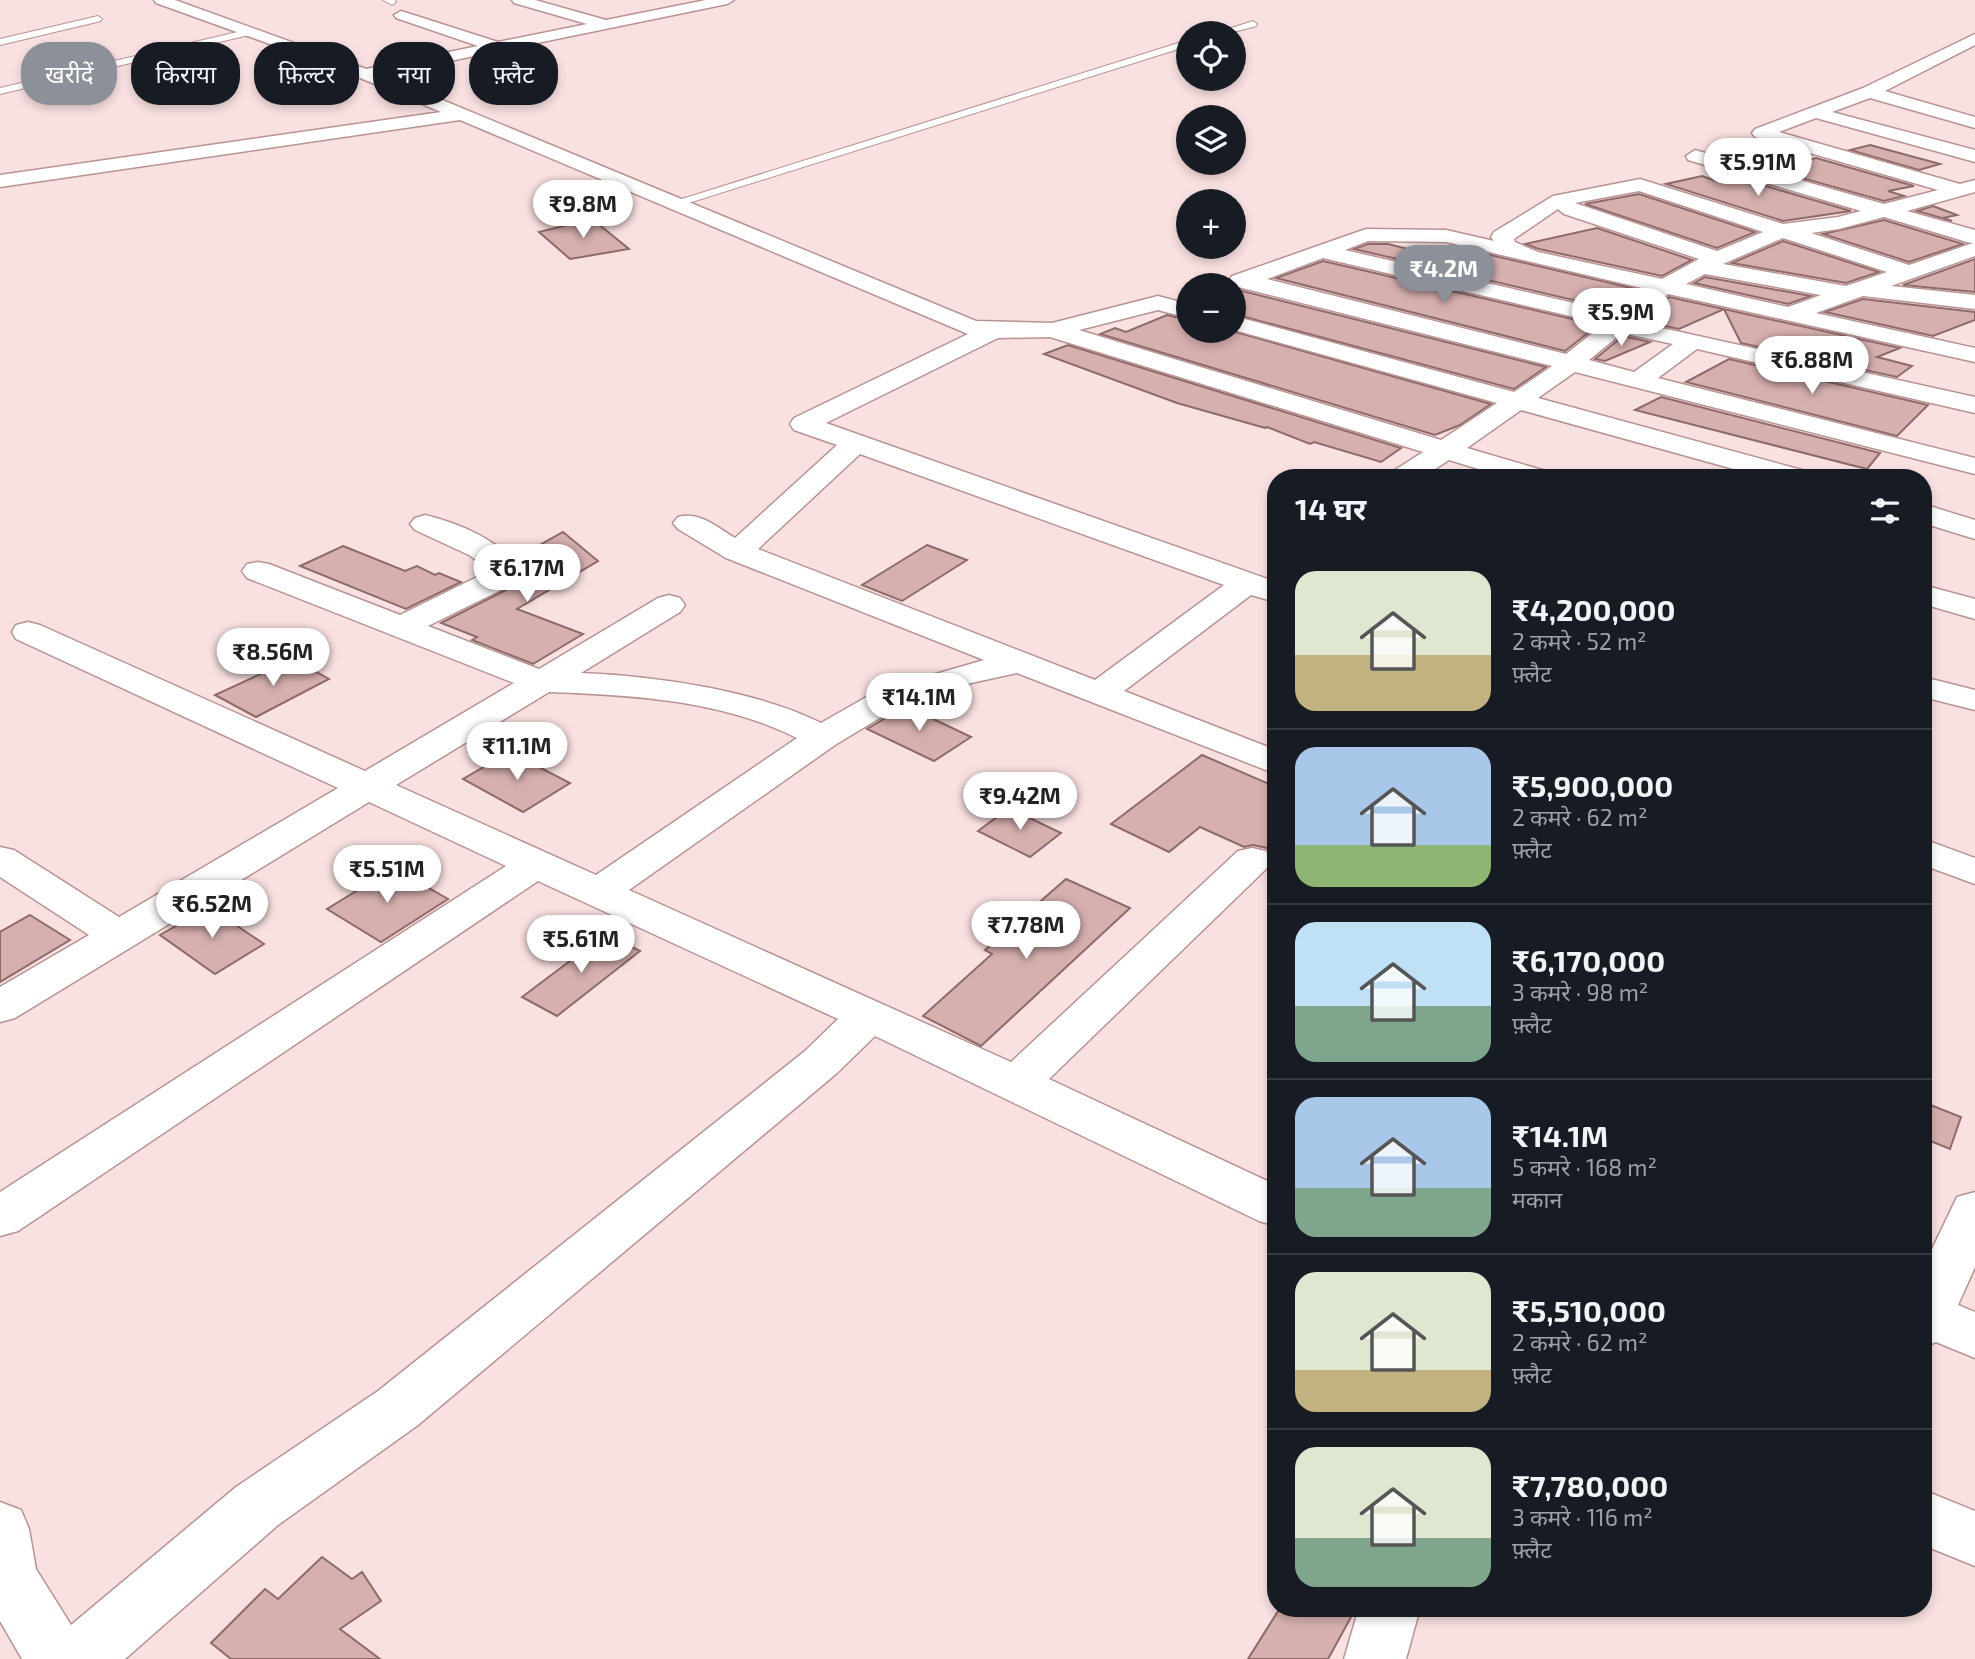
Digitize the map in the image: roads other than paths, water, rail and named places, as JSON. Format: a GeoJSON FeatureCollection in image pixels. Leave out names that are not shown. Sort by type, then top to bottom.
{"type":"FeatureCollection","features":[{"type":"Feature","properties":{"kind":"street"},"geometry":{"type":"LineString","coordinates":[[161,0],[364,74],[971,328],[994,331],[1052,330],[1176,298]]}},
{"type":"Feature","properties":{"kind":"street"},"geometry":{"type":"LineString","coordinates":[[519,0],[605,25]]}},
{"type":"Feature","properties":{"kind":"street"},"geometry":{"type":"LineString","coordinates":[[671,0],[696,6]]}},
{"type":"Feature","properties":{"kind":"street"},"geometry":{"type":"LineString","coordinates":[[521,42],[727,0]]}},
{"type":"Feature","properties":{"kind":"street"},"geometry":{"type":"LineString","coordinates":[[393,5],[484,42]]}},
{"type":"Feature","properties":{"kind":"street"},"geometry":{"type":"LineString","coordinates":[[1969,190],[1761,133],[1910,75],[1975,39]]}},
{"type":"Feature","properties":{"kind":"street"},"geometry":{"type":"LineString","coordinates":[[364,74],[469,53]]}},
{"type":"Feature","properties":{"kind":"street"},"geometry":{"type":"LineString","coordinates":[[1869,92],[1975,123]]}},
{"type":"Feature","properties":{"kind":"street"},"geometry":{"type":"LineString","coordinates":[[1812,112],[1975,156]]}},
{"type":"Feature","properties":{"kind":"street"},"geometry":{"type":"LineString","coordinates":[[0,181],[462,114]]}},
{"type":"Feature","properties":{"kind":"street"},"geometry":{"type":"LineString","coordinates":[[1695,156],[1975,237]]}},
{"type":"Feature","properties":{"kind":"street"},"geometry":{"type":"LineString","coordinates":[[1531,257],[1507,246],[1502,237],[1531,216],[1560,200],[1640,185],[1909,272]]}},
{"type":"Feature","properties":{"kind":"street"},"geometry":{"type":"LineString","coordinates":[[1416,469],[1569,364],[1662,288],[1710,262],[1782,232],[1839,222],[1969,190]]}},
{"type":"Feature","properties":{"kind":"street"},"geometry":{"type":"LineString","coordinates":[[1560,200],[1571,210],[1710,262],[1853,292],[1975,302]]}},
{"type":"Feature","properties":{"kind":"street"},"geometry":{"type":"LineString","coordinates":[[1246,279],[1366,235],[1446,236],[1787,315],[1855,340],[1975,355]]}},
{"type":"Feature","properties":{"kind":"street"},"geometry":{"type":"LineString","coordinates":[[1787,315],[1975,249]]}},
{"type":"Feature","properties":{"kind":"street"},"geometry":{"type":"LineString","coordinates":[[1321,251],[1693,341],[1975,405]]}},
{"type":"Feature","properties":{"kind":"street"},"geometry":{"type":"LineString","coordinates":[[1246,286],[1975,467]]}},
{"type":"Feature","properties":{"kind":"street"},"geometry":{"type":"LineString","coordinates":[[1158,303],[1176,308]]}},
{"type":"Feature","properties":{"kind":"street"},"geometry":{"type":"LineString","coordinates":[[1246,326],[1767,469]]}},
{"type":"Feature","properties":{"kind":"street"},"geometry":{"type":"LineString","coordinates":[[1052,330],[1509,469]]}},
{"type":"Feature","properties":{"kind":"street"},"geometry":{"type":"LineString","coordinates":[[994,331],[803,424],[1261,588]]}},
{"type":"Feature","properties":{"kind":"street"},"geometry":{"type":"LineString","coordinates":[[1637,381],[1693,341]]}},
{"type":"Feature","properties":{"kind":"street"},"geometry":{"type":"LineString","coordinates":[[737,552],[856,443]]}},
{"type":"Feature","properties":{"kind":"street"},"geometry":{"type":"LineString","coordinates":[[1932,516],[1975,530]]}},
{"type":"Feature","properties":{"kind":"street"},"geometry":{"type":"LineString","coordinates":[[688,523],[737,552],[1267,759]]}},
{"type":"Feature","properties":{"kind":"street"},"geometry":{"type":"LineString","coordinates":[[401,627],[494,581],[504,568],[500,562],[481,550],[425,524]]}},
{"type":"Feature","properties":{"kind":"street"},"geometry":{"type":"LineString","coordinates":[[258,570],[540,681],[628,685],[691,695],[784,718],[822,737]]}},
{"type":"Feature","properties":{"kind":"street"},"geometry":{"type":"LineString","coordinates":[[1099,694],[1261,588]]}},
{"type":"Feature","properties":{"kind":"street"},"geometry":{"type":"LineString","coordinates":[[1932,597],[1975,609]]}},
{"type":"Feature","properties":{"kind":"street"},"geometry":{"type":"LineString","coordinates":[[0,1007],[669,604]]}},
{"type":"Feature","properties":{"kind":"street"},"geometry":{"type":"LineString","coordinates":[[28,632],[870,1015],[1267,1203]]}},
{"type":"Feature","properties":{"kind":"street"},"geometry":{"type":"LineString","coordinates":[[599,892],[822,737],[889,698],[963,675],[1023,662]]}},
{"type":"Feature","properties":{"kind":"street"},"geometry":{"type":"LineString","coordinates":[[1932,689],[1975,700]]}},
{"type":"Feature","properties":{"kind":"street"},"geometry":{"type":"LineString","coordinates":[[1932,855],[1975,872]]}},
{"type":"Feature","properties":{"kind":"street"},"geometry":{"type":"LineString","coordinates":[[0,859],[118,935]]}},
{"type":"Feature","properties":{"kind":"street"},"geometry":{"type":"LineString","coordinates":[[1017,1083],[1252,860]]}},
{"type":"Feature","properties":{"kind":"street"},"geometry":{"type":"LineString","coordinates":[[0,1217],[536,864]]}},
{"type":"Feature","properties":{"kind":"street"},"geometry":{"type":"LineString","coordinates":[[82,1659],[92,1647],[257,1506],[398,1408],[821,1062],[870,1015]]}},
{"type":"Feature","properties":{"kind":"street"},"geometry":{"type":"LineString","coordinates":[[1932,1305],[1975,1211]]}},
{"type":"Feature","properties":{"kind":"street"},"geometry":{"type":"LineString","coordinates":[[1932,1322],[1975,1336]]}},
{"type":"Feature","properties":{"kind":"street"},"geometry":{"type":"LineString","coordinates":[[1932,1521],[1975,1539]]}},
{"type":"Feature","properties":{"kind":"street"},"geometry":{"type":"LineString","coordinates":[[0,1529],[7,1577],[57,1659]]}},
{"type":"Feature","properties":{"kind":"street"},"geometry":{"type":"LineString","coordinates":[[1375,1659],[1387,1617]]}},
{"type":"Feature","properties":{"kind":"lane"},"geometry":{"type":"LineString","coordinates":[[0,42],[98,19]]}},
{"type":"Feature","properties":{"kind":"lane"},"geometry":{"type":"LineString","coordinates":[[1246,26],[1253,24]]}},
{"type":"Feature","properties":{"kind":"lane"},"geometry":{"type":"LineString","coordinates":[[0,91],[250,32]]}},
{"type":"Feature","properties":{"kind":"lane"},"geometry":{"type":"LineString","coordinates":[[675,204],[1176,47]]}}]}
